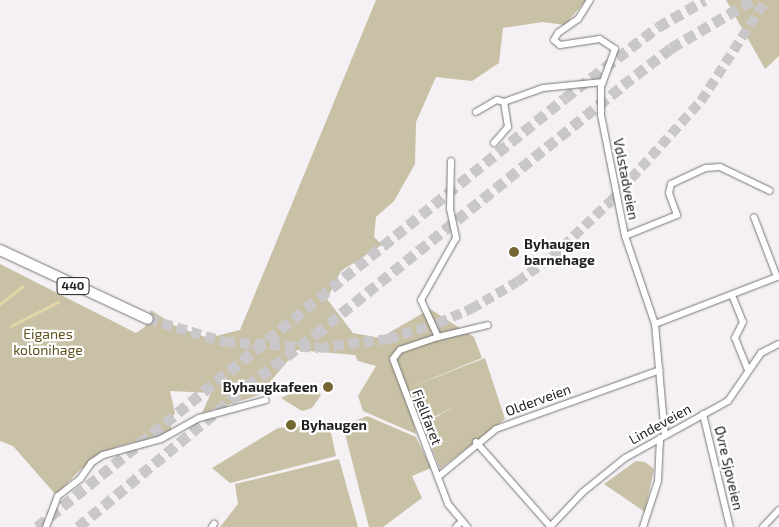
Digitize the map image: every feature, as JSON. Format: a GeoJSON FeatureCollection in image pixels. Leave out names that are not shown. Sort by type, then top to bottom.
{"type":"FeatureCollection","features":[{"type":"Feature","properties":{"kind":"main road","name":"440"},"geometry":{"type":"LineString","coordinates":[[0,250],[148,319]]}},
{"type":"Feature","properties":{"kind":"street","name":"Vølstadveien"},"geometry":{"type":"LineString","coordinates":[[590,0],[578,19],[558,33],[554,40],[560,45],[595,39],[611,44],[615,53],[603,82],[601,115],[625,236],[654,324],[660,370],[663,436],[656,491],[643,527]]}},
{"type":"Feature","properties":{"kind":"street"},"geometry":{"type":"LineString","coordinates":[[476,112],[497,100],[504,102],[557,85],[603,82]]}},
{"type":"Feature","properties":{"kind":"street"},"geometry":{"type":"LineString","coordinates":[[494,143],[508,127],[504,102]]}},
{"type":"Feature","properties":{"kind":"street"},"geometry":{"type":"LineString","coordinates":[[438,337],[421,300],[456,238],[450,209],[451,161]]}},
{"type":"Feature","properties":{"kind":"street"},"geometry":{"type":"LineString","coordinates":[[625,236],[677,215],[669,193],[671,184],[706,168],[723,168],[770,191]]}},
{"type":"Feature","properties":{"kind":"street"},"geometry":{"type":"LineString","coordinates":[[654,324],[732,296],[777,276],[754,217]]}},
{"type":"Feature","properties":{"kind":"street"},"geometry":{"type":"LineString","coordinates":[[732,296],[743,322],[735,338],[748,370]]}},
{"type":"Feature","properties":{"kind":"street","name":"Fjellfaret"},"geometry":{"type":"LineString","coordinates":[[467,527],[448,504],[393,359],[400,350],[438,337],[488,325]]}},
{"type":"Feature","properties":{"kind":"street","name":"Lindeveien"},"geometry":{"type":"LineString","coordinates":[[550,526],[596,480],[663,436],[731,398],[761,353],[779,344]]}},
{"type":"Feature","properties":{"kind":"street","name":"Olderveien"},"geometry":{"type":"LineString","coordinates":[[438,477],[476,442],[504,425],[660,370]]}},
{"type":"Feature","properties":{"kind":"street"},"geometry":{"type":"LineString","coordinates":[[46,527],[58,496],[100,457],[121,448],[161,439],[199,418],[266,400]]}},
{"type":"Feature","properties":{"kind":"street","name":"Øvre Sjøveien"},"geometry":{"type":"LineString","coordinates":[[704,414],[730,527]]}},
{"type":"Feature","properties":{"kind":"street"},"geometry":{"type":"LineString","coordinates":[[476,442],[550,526]]}},
{"type":"Feature","properties":{"kind":"street"},"geometry":{"type":"LineString","coordinates":[[763,527],[779,510]]}},
{"type":"Feature","properties":{"kind":"street"},"geometry":{"type":"LineString","coordinates":[[456,527],[462,521]]}},
{"type":"Feature","properties":{"kind":"green space","name":"Eiganes kolonihage"},"geometry":{"type":"Polygon","coordinates":[[[376,0],[586,0],[565,25],[543,22],[503,28],[499,63],[472,81],[436,77],[416,122],[415,164],[394,201],[376,217],[374,237],[382,245],[341,271],[327,299],[353,333],[380,338],[430,309],[474,337],[482,358],[406,389],[485,358],[505,419],[440,469],[423,425],[456,405],[420,425],[408,395],[416,434],[363,411],[358,396],[376,366],[358,361],[355,355],[297,350],[259,395],[202,413],[211,393],[170,391],[175,413],[170,422],[172,432],[116,447],[81,469],[56,495],[13,446],[0,441],[0,264],[136,333],[145,327],[151,310],[175,326],[208,338],[240,330],[376,0]]]}},
{"type":"Feature","properties":{"kind":"green space"},"geometry":{"type":"Polygon","coordinates":[[[726,0],[779,0],[779,56],[765,69],[726,0]]]}},
{"type":"Feature","properties":{"kind":"green space"},"geometry":{"type":"Polygon","coordinates":[[[303,388],[319,391],[321,395],[312,408],[302,411],[281,398],[303,388]]]}},
{"type":"Feature","properties":{"kind":"green space"},"geometry":{"type":"Polygon","coordinates":[[[367,416],[416,437],[431,468],[412,476],[422,498],[383,527],[369,527],[343,426],[367,416]]]}},
{"type":"Feature","properties":{"kind":"green space"},"geometry":{"type":"Polygon","coordinates":[[[316,425],[331,433],[336,456],[230,483],[212,468],[278,428],[316,425]]]}},
{"type":"Feature","properties":{"kind":"green space"},"geometry":{"type":"Polygon","coordinates":[[[339,459],[358,527],[220,527],[238,504],[235,484],[339,459]]]}},
{"type":"Feature","properties":{"kind":"green space"},"geometry":{"type":"Polygon","coordinates":[[[636,461],[645,462],[654,469],[645,512],[604,484],[636,461]]]}},
{"type":"Feature","properties":{"kind":"waterway"},"geometry":{"type":"LineString","coordinates":[[0,304],[22,287]]}},
{"type":"Feature","properties":{"kind":"waterway"},"geometry":{"type":"LineString","coordinates":[[11,326],[58,302]]}},
{"type":"Feature","properties":{"kind":"tunnel"},"geometry":{"type":"LineString","coordinates":[[37,527],[565,98],[658,27],[705,0]]}},
{"type":"Feature","properties":{"kind":"tunnel"},"geometry":{"type":"LineString","coordinates":[[78,527],[247,386],[316,334],[623,85],[671,48],[753,0]]}},
{"type":"Feature","properties":{"kind":"tunnel"},"geometry":{"type":"LineString","coordinates":[[148,319],[225,342],[319,348],[388,339],[438,323],[471,309],[517,282],[552,257],[611,201],[701,101],[766,0]]}},
{"type":"Feature","properties":{"kind":"place","name":"Byhaugen barnehage"},"geometry":{"type":"Point","coordinates":[514,252]}},
{"type":"Feature","properties":{"kind":"place","name":"Byhaugkafeen"},"geometry":{"type":"Point","coordinates":[328,387]}},
{"type":"Feature","properties":{"kind":"place","name":"Byhaugen"},"geometry":{"type":"Point","coordinates":[291,425]}}]}
